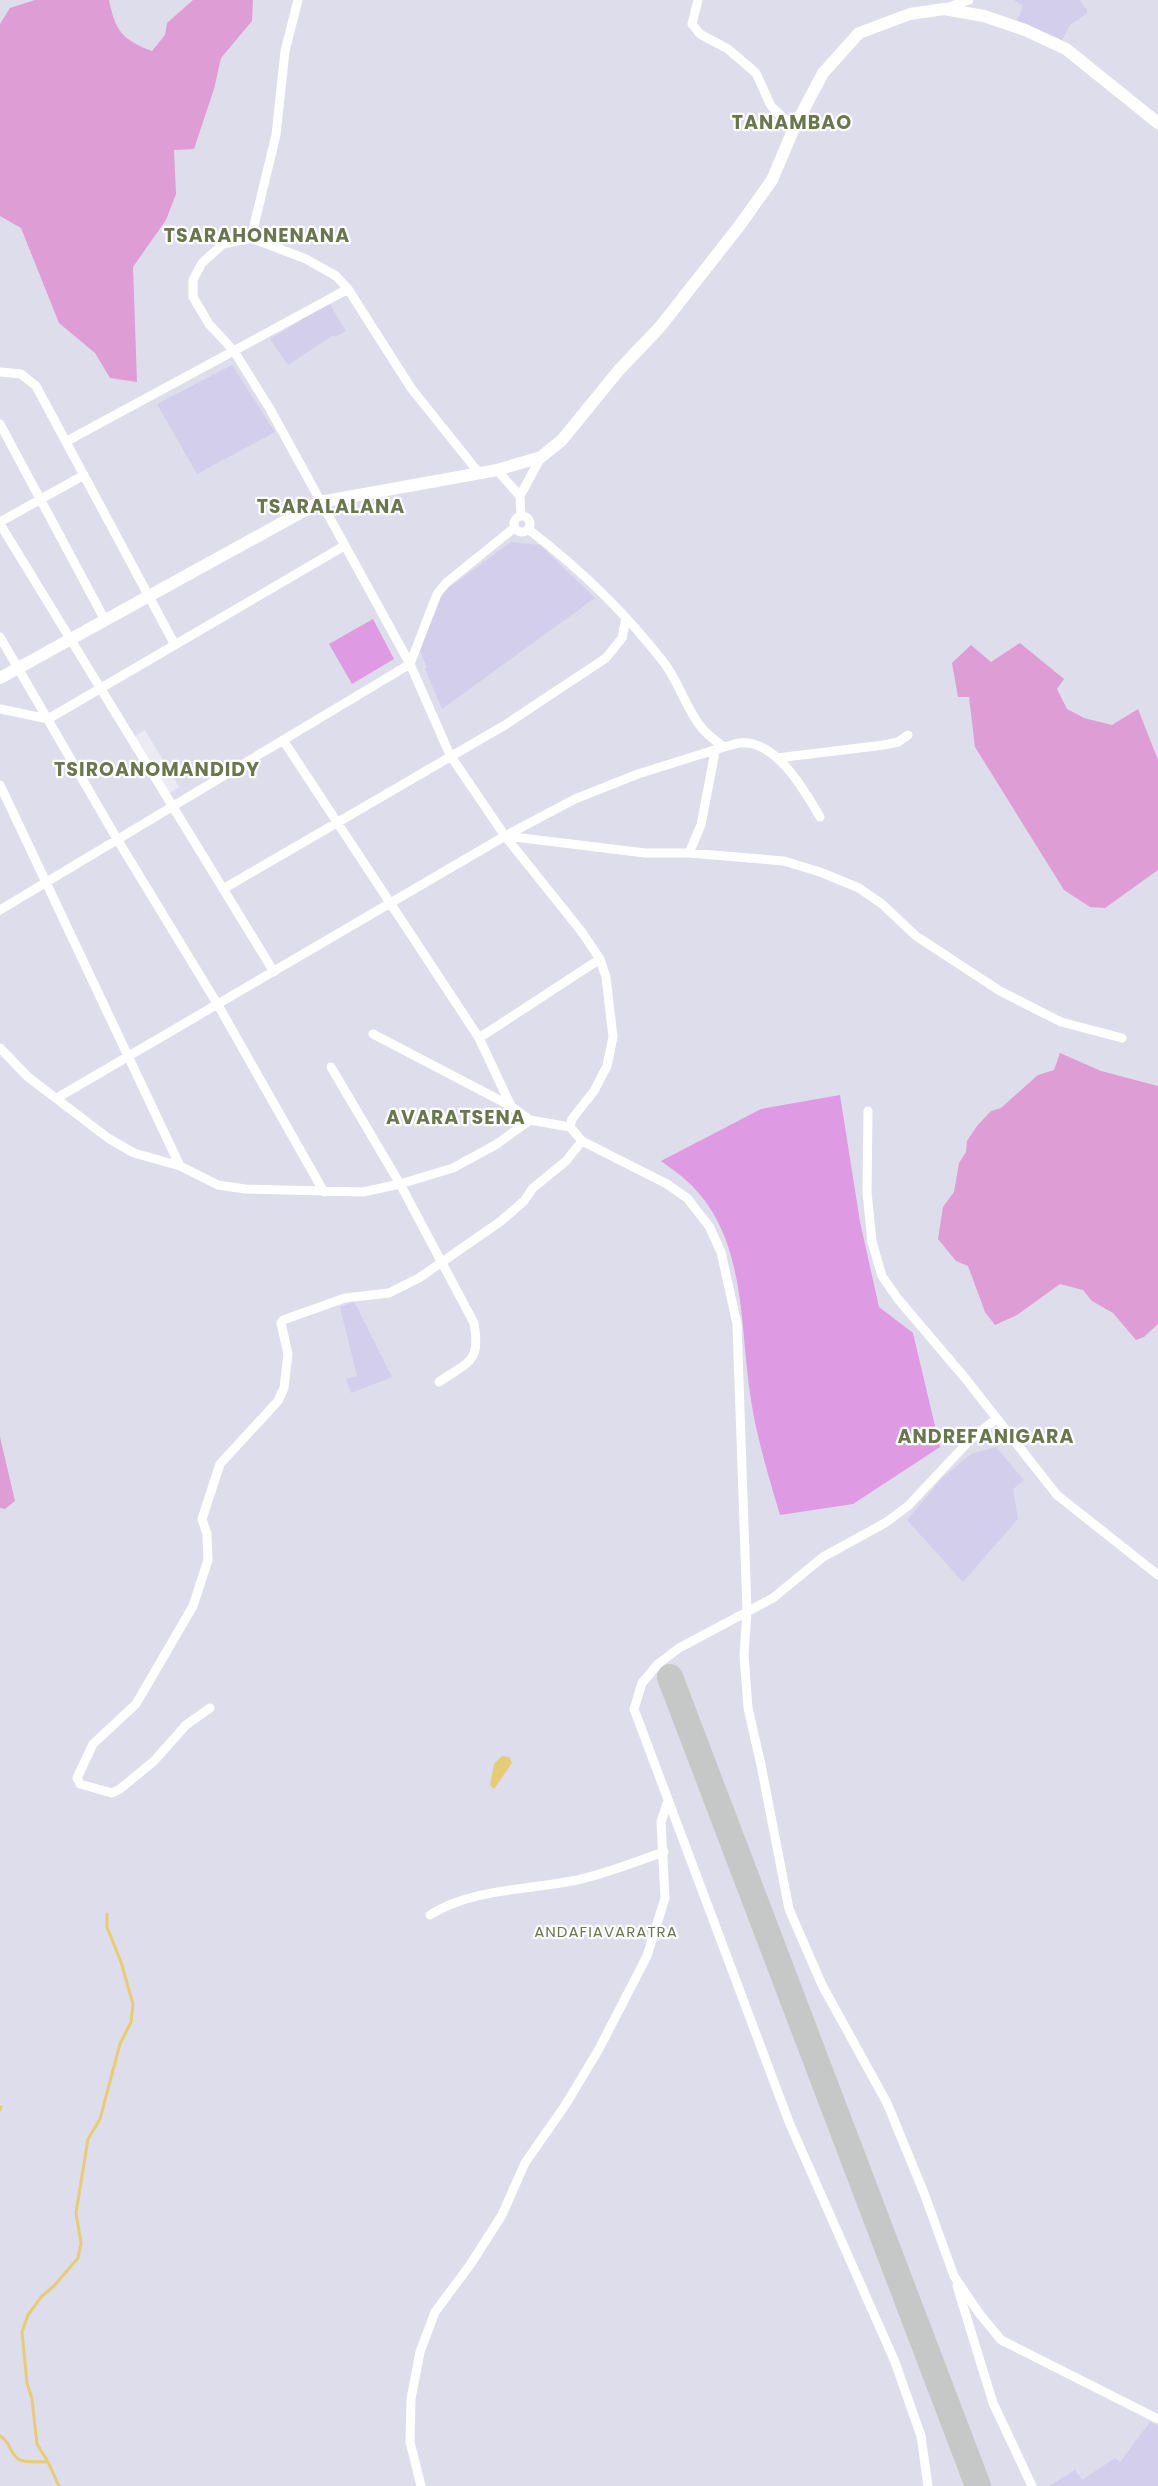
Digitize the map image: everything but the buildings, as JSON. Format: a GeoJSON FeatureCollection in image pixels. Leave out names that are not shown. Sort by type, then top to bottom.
{"type":"FeatureCollection","features":[{"type":"Feature","properties":{"kind":"main road"},"geometry":{"type":"LineString","coordinates":[[0,678],[320,502],[497,470],[541,456],[562,440],[619,370],[660,327],[740,226],[772,180],[794,128],[823,73],[859,33],[910,14],[944,9],[984,16],[1017,27],[1066,49],[1158,123]]}},
{"type":"Feature","properties":{"kind":"street"},"geometry":{"type":"LineString","coordinates":[[251,238],[276,135],[285,51],[298,0]]}},
{"type":"Feature","properties":{"kind":"street"},"geometry":{"type":"LineString","coordinates":[[698,0],[692,24],[700,34],[728,49],[756,73],[771,106],[794,128]]}},
{"type":"Feature","properties":{"kind":"street"},"geometry":{"type":"LineString","coordinates":[[944,9],[969,0]]}},
{"type":"Feature","properties":{"kind":"street"},"geometry":{"type":"LineString","coordinates":[[479,473],[411,388],[348,289],[336,276],[306,259],[251,238],[222,244],[202,263],[193,280],[193,297],[209,324],[234,351],[270,409],[410,664],[450,755],[505,836],[581,931],[600,959],[606,976],[613,1037],[607,1066],[594,1091],[572,1118],[570,1127]]}},
{"type":"Feature","properties":{"kind":"street"},"geometry":{"type":"LineString","coordinates":[[67,441],[348,289]]}},
{"type":"Feature","properties":{"kind":"street"},"geometry":{"type":"LineString","coordinates":[[0,372],[22,374],[36,386],[175,645]]}},
{"type":"Feature","properties":{"kind":"street"},"geometry":{"type":"LineString","coordinates":[[0,424],[105,620]]}},
{"type":"Feature","properties":{"kind":"street"},"geometry":{"type":"LineString","coordinates":[[0,910],[410,664],[441,588],[514,528],[514,523],[521,516],[520,496],[541,456]]}},
{"type":"Feature","properties":{"kind":"street"},"geometry":{"type":"LineString","coordinates":[[497,470],[520,496]]}},
{"type":"Feature","properties":{"kind":"street"},"geometry":{"type":"LineString","coordinates":[[84,476],[0,523],[274,972]]}},
{"type":"Feature","properties":{"kind":"street"},"geometry":{"type":"LineString","coordinates":[[514,528],[518,532],[524,532],[528,529],[530,523],[527,518],[521,516]]}},
{"type":"Feature","properties":{"kind":"street"},"geometry":{"type":"LineString","coordinates":[[528,529],[565,558],[609,598],[670,670],[701,727],[724,747]]}},
{"type":"Feature","properties":{"kind":"street"},"geometry":{"type":"LineString","coordinates":[[0,709],[48,719],[344,546]]}},
{"type":"Feature","properties":{"kind":"street"},"geometry":{"type":"LineString","coordinates":[[223,889],[450,755],[505,725],[606,658],[622,638],[626,618]]}},
{"type":"Feature","properties":{"kind":"street"},"geometry":{"type":"LineString","coordinates":[[0,637],[117,839],[218,1005],[324,1192]]}},
{"type":"Feature","properties":{"kind":"street"},"geometry":{"type":"LineString","coordinates":[[777,758],[884,745],[898,742],[908,735]]}},
{"type":"Feature","properties":{"kind":"street"},"geometry":{"type":"LineString","coordinates":[[283,740],[479,1038],[512,1106]]}},
{"type":"Feature","properties":{"kind":"street"},"geometry":{"type":"LineString","coordinates":[[57,1098],[505,836],[575,799],[638,774],[741,743],[758,746],[777,758],[803,787],[820,816]]}},
{"type":"Feature","properties":{"kind":"street"},"geometry":{"type":"LineString","coordinates":[[690,853],[701,825],[715,752]]}},
{"type":"Feature","properties":{"kind":"street"},"geometry":{"type":"LineString","coordinates":[[0,785],[180,1166]]}},
{"type":"Feature","properties":{"kind":"street"},"geometry":{"type":"LineString","coordinates":[[505,836],[645,853],[690,853],[784,861],[820,872],[851,885],[882,904],[916,936],[1000,990],[1061,1022],[1122,1038]]}},
{"type":"Feature","properties":{"kind":"street"},"geometry":{"type":"LineString","coordinates":[[479,1038],[600,959]]}},
{"type":"Feature","properties":{"kind":"street"},"geometry":{"type":"LineString","coordinates":[[373,1034],[512,1106],[530,1120],[570,1127],[582,1141],[667,1184],[687,1198],[708,1226],[721,1252],[738,1324],[746,1611],[744,1655],[748,1708],[762,1765],[776,1854],[789,1909],[822,1985],[887,2103],[924,2193],[954,2276],[993,2403],[1032,2486]]}},
{"type":"Feature","properties":{"kind":"street"},"geometry":{"type":"LineString","coordinates":[[0,1048],[28,1077],[108,1138],[134,1153],[180,1166],[218,1185],[244,1189],[363,1192],[400,1184],[453,1168],[497,1144],[530,1120]]}},
{"type":"Feature","properties":{"kind":"street"},"geometry":{"type":"LineString","coordinates":[[330,1067],[400,1184],[474,1323],[478,1344],[473,1357],[439,1382]]}},
{"type":"Feature","properties":{"kind":"street"},"geometry":{"type":"LineString","coordinates":[[868,1111],[866,1192],[872,1242],[882,1276],[898,1299],[965,1378],[1057,1495],[1158,1575]]}},
{"type":"Feature","properties":{"kind":"street"},"geometry":{"type":"LineString","coordinates":[[210,1708],[186,1725],[154,1761],[120,1789],[112,1793],[80,1784],[77,1778],[93,1744],[136,1704],[193,1606],[208,1560],[207,1534],[202,1520],[220,1464],[278,1401],[284,1388],[288,1354],[281,1323],[283,1320],[345,1298],[389,1293],[419,1278],[524,1201],[533,1188],[566,1161],[582,1141]]}},
{"type":"Feature","properties":{"kind":"street"},"geometry":{"type":"LineString","coordinates":[[926,2483],[922,2436],[895,2362],[789,2122],[634,1709],[642,1683],[658,1664],[678,1648],[774,1598],[823,1557],[886,1523],[908,1506],[970,1440],[996,1419]]}},
{"type":"Feature","properties":{"kind":"street"},"geometry":{"type":"LineString","coordinates":[[421,2486],[410,2442],[411,2399],[420,2352],[435,2312],[470,2265],[502,2215],[525,2164],[566,2104],[617,2018],[647,1956],[665,1898],[661,1822],[668,1801]]}},
{"type":"Feature","properties":{"kind":"street"},"geometry":{"type":"LineString","coordinates":[[430,1915],[444,1906],[474,1897],[574,1881],[664,1852]]}},
{"type":"Feature","properties":{"kind":"street"},"geometry":{"type":"LineString","coordinates":[[954,2276],[979,2314],[1001,2340],[1158,2419]]}},
{"type":"Feature","properties":{"kind":"shaded area"},"geometry":{"type":"Polygon","coordinates":[[[35,0],[109,0],[114,19],[122,33],[133,43],[152,51],[165,35],[167,23],[193,0],[253,0],[252,21],[221,58],[214,89],[194,149],[174,150],[176,194],[166,220],[133,267],[137,382],[110,378],[95,353],[59,323],[21,228],[0,216],[0,24],[10,8],[35,0]]]}},
{"type":"Feature","properties":{"kind":"shaded area"},"geometry":{"type":"Polygon","coordinates":[[[1014,0],[1080,0],[1087,13],[1070,25],[1062,40],[1017,21],[1023,6],[1014,0]]]}},
{"type":"Feature","properties":{"kind":"shaded area"},"geometry":{"type":"Polygon","coordinates":[[[329,303],[346,331],[335,337],[334,335],[288,365],[270,339],[329,303]]]}},
{"type":"Feature","properties":{"kind":"shaded area"},"geometry":{"type":"Polygon","coordinates":[[[232,365],[275,432],[197,474],[157,404],[232,365]]]}},
{"type":"Feature","properties":{"kind":"shaded area"},"geometry":{"type":"Polygon","coordinates":[[[511,542],[540,545],[595,598],[442,709],[425,669],[427,668],[420,650],[443,592],[511,542]]]}},
{"type":"Feature","properties":{"kind":"shaded area"},"geometry":{"type":"Polygon","coordinates":[[[373,619],[394,659],[352,684],[329,644],[373,619]]]}},
{"type":"Feature","properties":{"kind":"shaded area"},"geometry":{"type":"Polygon","coordinates":[[[1020,643],[1064,679],[1057,689],[1067,709],[1084,718],[1112,725],[1138,709],[1158,760],[1158,870],[1105,908],[1090,907],[1064,890],[975,747],[969,697],[958,697],[952,663],[971,645],[991,662],[1020,643]]]}},
{"type":"Feature","properties":{"kind":"shaded area"},"geometry":{"type":"Polygon","coordinates":[[[145,730],[179,787],[165,796],[131,739],[145,730]]]}},
{"type":"Feature","properties":{"kind":"shaded area"},"geometry":{"type":"Polygon","coordinates":[[[1060,1053],[1101,1071],[1158,1086],[1158,1324],[1144,1337],[1136,1340],[1113,1313],[1092,1301],[1083,1290],[1060,1284],[1017,1315],[995,1325],[985,1312],[968,1266],[956,1261],[938,1239],[943,1207],[954,1192],[959,1163],[966,1152],[967,1141],[977,1126],[991,1111],[1001,1108],[1038,1075],[1054,1070],[1060,1053]]]}},
{"type":"Feature","properties":{"kind":"shaded area"},"geometry":{"type":"Polygon","coordinates":[[[840,1095],[860,1222],[879,1307],[913,1333],[940,1447],[853,1504],[780,1515],[764,1458],[751,1400],[738,1284],[731,1256],[721,1229],[707,1204],[685,1179],[661,1161],[761,1109],[840,1095]]]}},
{"type":"Feature","properties":{"kind":"shaded area"},"geometry":{"type":"Polygon","coordinates":[[[354,1301],[392,1377],[351,1393],[346,1379],[357,1376],[340,1307],[354,1301]]]}},
{"type":"Feature","properties":{"kind":"shaded area"},"geometry":{"type":"Polygon","coordinates":[[[0,1437],[15,1501],[5,1509],[0,1508],[0,1437]]]}},
{"type":"Feature","properties":{"kind":"shaded area"},"geometry":{"type":"Polygon","coordinates":[[[996,1447],[1024,1480],[1013,1489],[1018,1519],[963,1582],[907,1520],[942,1478],[971,1454],[996,1447]]]}},
{"type":"Feature","properties":{"kind":"shaded area"},"geometry":{"type":"Polygon","coordinates":[[[502,1756],[509,1757],[512,1763],[494,1789],[490,1785],[494,1764],[502,1756]]]}},
{"type":"Feature","properties":{"kind":"shaded area"},"geometry":{"type":"Polygon","coordinates":[[[1150,2422],[1158,2426],[1158,2486],[1049,2486],[1075,2470],[1082,2480],[1115,2458],[1120,2462],[1150,2422]]]}},
{"type":"Feature","properties":{"kind":"waterway"},"geometry":{"type":"LineString","coordinates":[[48,2462],[37,2444],[32,2399],[27,2383],[22,2332],[28,2315],[42,2296],[54,2286],[78,2258],[81,2243],[76,2213],[88,2139],[100,2119],[120,2044],[131,2022],[133,2004],[121,1962],[107,1927],[107,1914]]}},
{"type":"Feature","properties":{"kind":"waterway"},"geometry":{"type":"LineString","coordinates":[[0,2436],[4,2438],[14,2455],[20,2460],[48,2462],[59,2486]]}},
{"type":"Feature","properties":{"kind":"taxiway"},"geometry":{"type":"LineString","coordinates":[[670,1677],[978,2486]]}},
{"type":"Feature","properties":{"kind":"district","name":"TANAMBAO"},"geometry":{"type":"Point","coordinates":[792,122]}},
{"type":"Feature","properties":{"kind":"district","name":"TSARAHONENANA"},"geometry":{"type":"Point","coordinates":[257,235]}},
{"type":"Feature","properties":{"kind":"district","name":"TSARALALANA"},"geometry":{"type":"Point","coordinates":[331,506]}},
{"type":"Feature","properties":{"kind":"district","name":"TSIROANOMANDIDY"},"geometry":{"type":"Point","coordinates":[157,769]}},
{"type":"Feature","properties":{"kind":"district","name":"AVARATSENA"},"geometry":{"type":"Point","coordinates":[456,1117]}},
{"type":"Feature","properties":{"kind":"district","name":"ANDREFANIGARA"},"geometry":{"type":"Point","coordinates":[986,1436]}},
{"type":"Feature","properties":{"kind":"district","name":"ANDAFIAVARATRA"},"geometry":{"type":"Point","coordinates":[606,1931]}}]}
